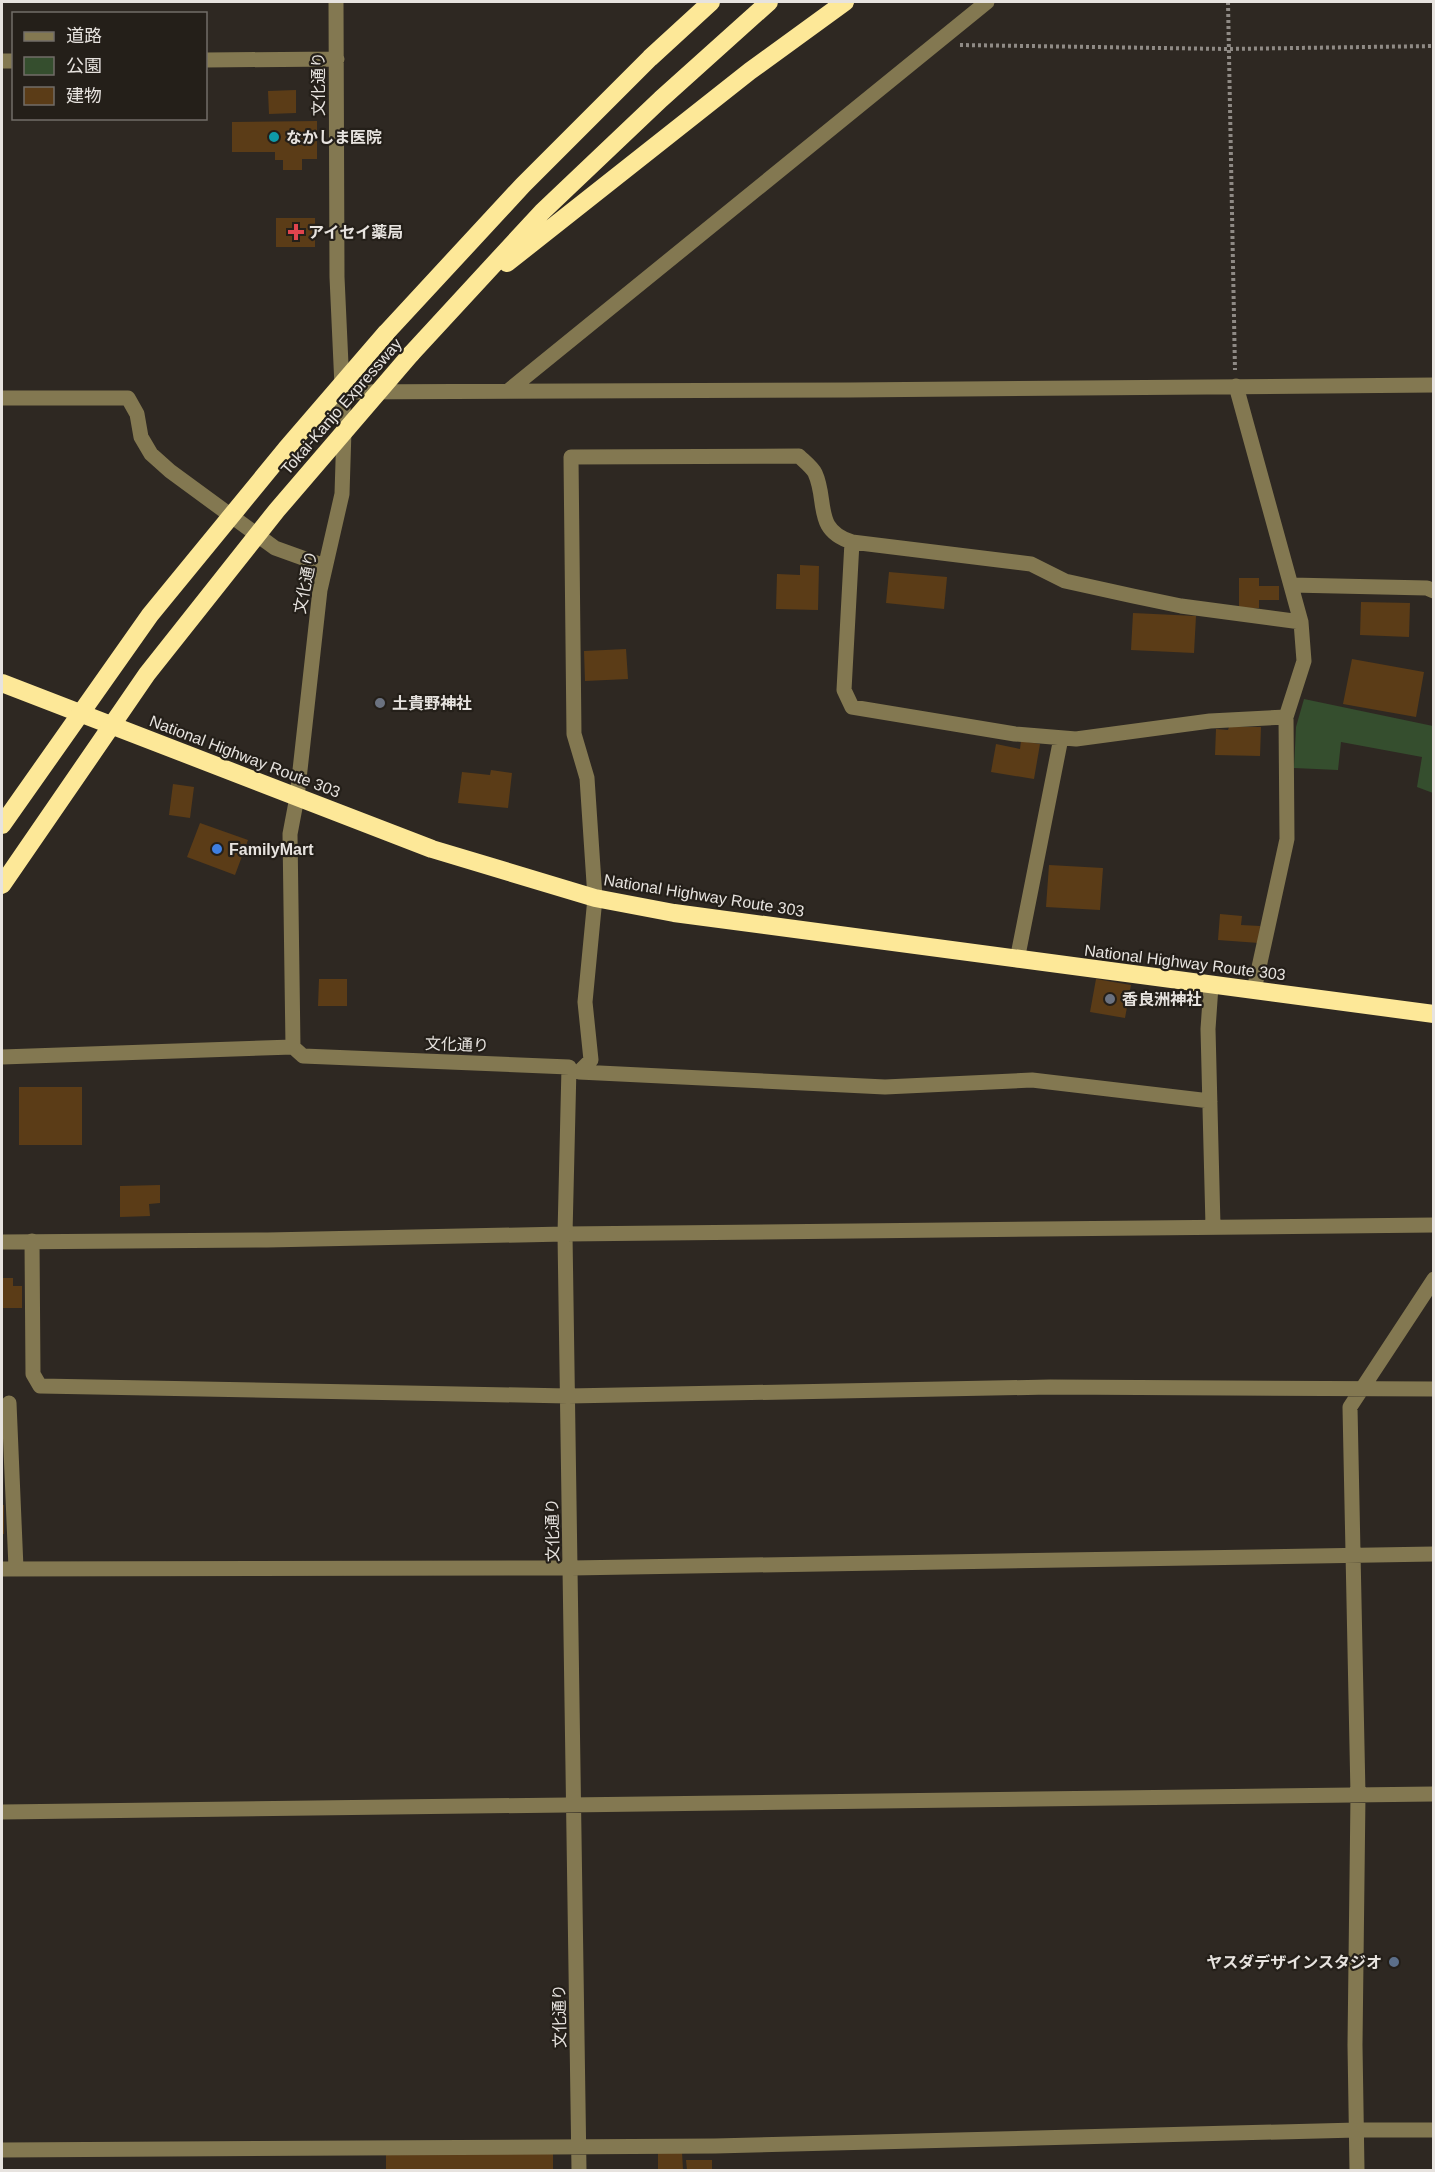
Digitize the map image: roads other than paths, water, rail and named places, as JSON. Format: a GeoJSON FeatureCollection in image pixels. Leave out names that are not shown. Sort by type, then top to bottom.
{"type":"FeatureCollection","features":[{"type":"Feature","properties":{"kind":"highway","name":"Tokai-Kanjo Expressway"},"geometry":{"type":"LineString","coordinates":[[2,825],[150,615],[286,449],[386,333],[523,185],[650,58],[711,2]]}},
{"type":"Feature","properties":{"kind":"highway","name":"Tokai-Kanjo Expressway"},"geometry":{"type":"LineString","coordinates":[[2,885],[147,674],[277,510],[411,354],[542,212],[769,2]]}},
{"type":"Feature","properties":{"kind":"highway"},"geometry":{"type":"LineString","coordinates":[[460,301],[750,71],[845,2]]}},
{"type":"Feature","properties":{"kind":"highway","name":"National Highway Route 303"},"geometry":{"type":"LineString","coordinates":[[2,683],[432,849],[595,898],[674,913],[1434,1014]]}},
{"type":"Feature","properties":{"kind":"street","name":"文化通り"},"geometry":{"type":"LineString","coordinates":[[336,2],[342,494],[320,590],[297,797],[290,834],[293,1047],[303,1056],[569,1067],[565,1234],[579,2170]]}},
{"type":"Feature","properties":{"kind":"street"},"geometry":{"type":"LineString","coordinates":[[508,391],[987,2]]}},
{"type":"Feature","properties":{"kind":"street"},"geometry":{"type":"LineString","coordinates":[[207,60],[337,59]]}},
{"type":"Feature","properties":{"kind":"street"},"geometry":{"type":"LineString","coordinates":[[342,392],[1434,385]]}},
{"type":"Feature","properties":{"kind":"street"},"geometry":{"type":"LineString","coordinates":[[1236,386],[1301,622],[1304,661],[1286,717],[1287,839],[1254,990]]}},
{"type":"Feature","properties":{"kind":"street"},"geometry":{"type":"LineString","coordinates":[[2,398],[128,398],[137,414],[141,437],[152,454],[170,471],[275,548],[325,567]]}},
{"type":"Feature","properties":{"kind":"street"},"geometry":{"type":"LineString","coordinates":[[1210,1101],[1032,1080],[885,1087],[579,1072],[591,1060],[585,1002],[595,898],[587,778],[574,734],[571,457],[799,456],[815,472],[826,521],[837,537],[852,542],[1031,564],[1065,581],[1181,606],[1301,622]]}},
{"type":"Feature","properties":{"kind":"street"},"geometry":{"type":"LineString","coordinates":[[852,542],[844,690],[852,707],[1016,734],[1076,739],[1210,721],[1286,717]]}},
{"type":"Feature","properties":{"kind":"street"},"geometry":{"type":"LineString","coordinates":[[1291,585],[1427,588],[1434,591]]}},
{"type":"Feature","properties":{"kind":"street"},"geometry":{"type":"LineString","coordinates":[[1017,960],[1061,738]]}},
{"type":"Feature","properties":{"kind":"street"},"geometry":{"type":"LineString","coordinates":[[1211,986],[1208,1029],[1213,1226]]}},
{"type":"Feature","properties":{"kind":"street"},"geometry":{"type":"LineString","coordinates":[[2,1057],[293,1047]]}},
{"type":"Feature","properties":{"kind":"street"},"geometry":{"type":"LineString","coordinates":[[2,1242],[1434,1224]]}},
{"type":"Feature","properties":{"kind":"street"},"geometry":{"type":"LineString","coordinates":[[32,1241],[33,1374],[40,1386],[568,1396],[1050,1387],[1434,1389]]}},
{"type":"Feature","properties":{"kind":"street"},"geometry":{"type":"LineString","coordinates":[[1357,2170],[1355,2045],[1358,1795],[1350,1407],[1434,1279]]}},
{"type":"Feature","properties":{"kind":"street"},"geometry":{"type":"LineString","coordinates":[[9,1403],[9,1568],[571,1568],[1434,1554]]}},
{"type":"Feature","properties":{"kind":"street"},"geometry":{"type":"LineString","coordinates":[[2,1812],[574,1803],[1434,1794]]}},
{"type":"Feature","properties":{"kind":"street"},"geometry":{"type":"LineString","coordinates":[[2,2150],[579,2148],[1434,2130]]}},
{"type":"Feature","properties":{"kind":"place","name":"なかしま医院"},"geometry":{"type":"Point","coordinates":[274,137]}},
{"type":"Feature","properties":{"kind":"place","name":"アイセイ薬局"},"geometry":{"type":"Point","coordinates":[296,232]}},
{"type":"Feature","properties":{"kind":"place","name":"土貴野神社"},"geometry":{"type":"Point","coordinates":[380,703]}},
{"type":"Feature","properties":{"kind":"place","name":"FamilyMart"},"geometry":{"type":"Point","coordinates":[217,849]}},
{"type":"Feature","properties":{"kind":"place","name":"香良洲神社"},"geometry":{"type":"Point","coordinates":[1110,999]}},
{"type":"Feature","properties":{"kind":"place","name":"ヤスダデザインスタジオ"},"geometry":{"type":"Point","coordinates":[1394,1962]}}]}
